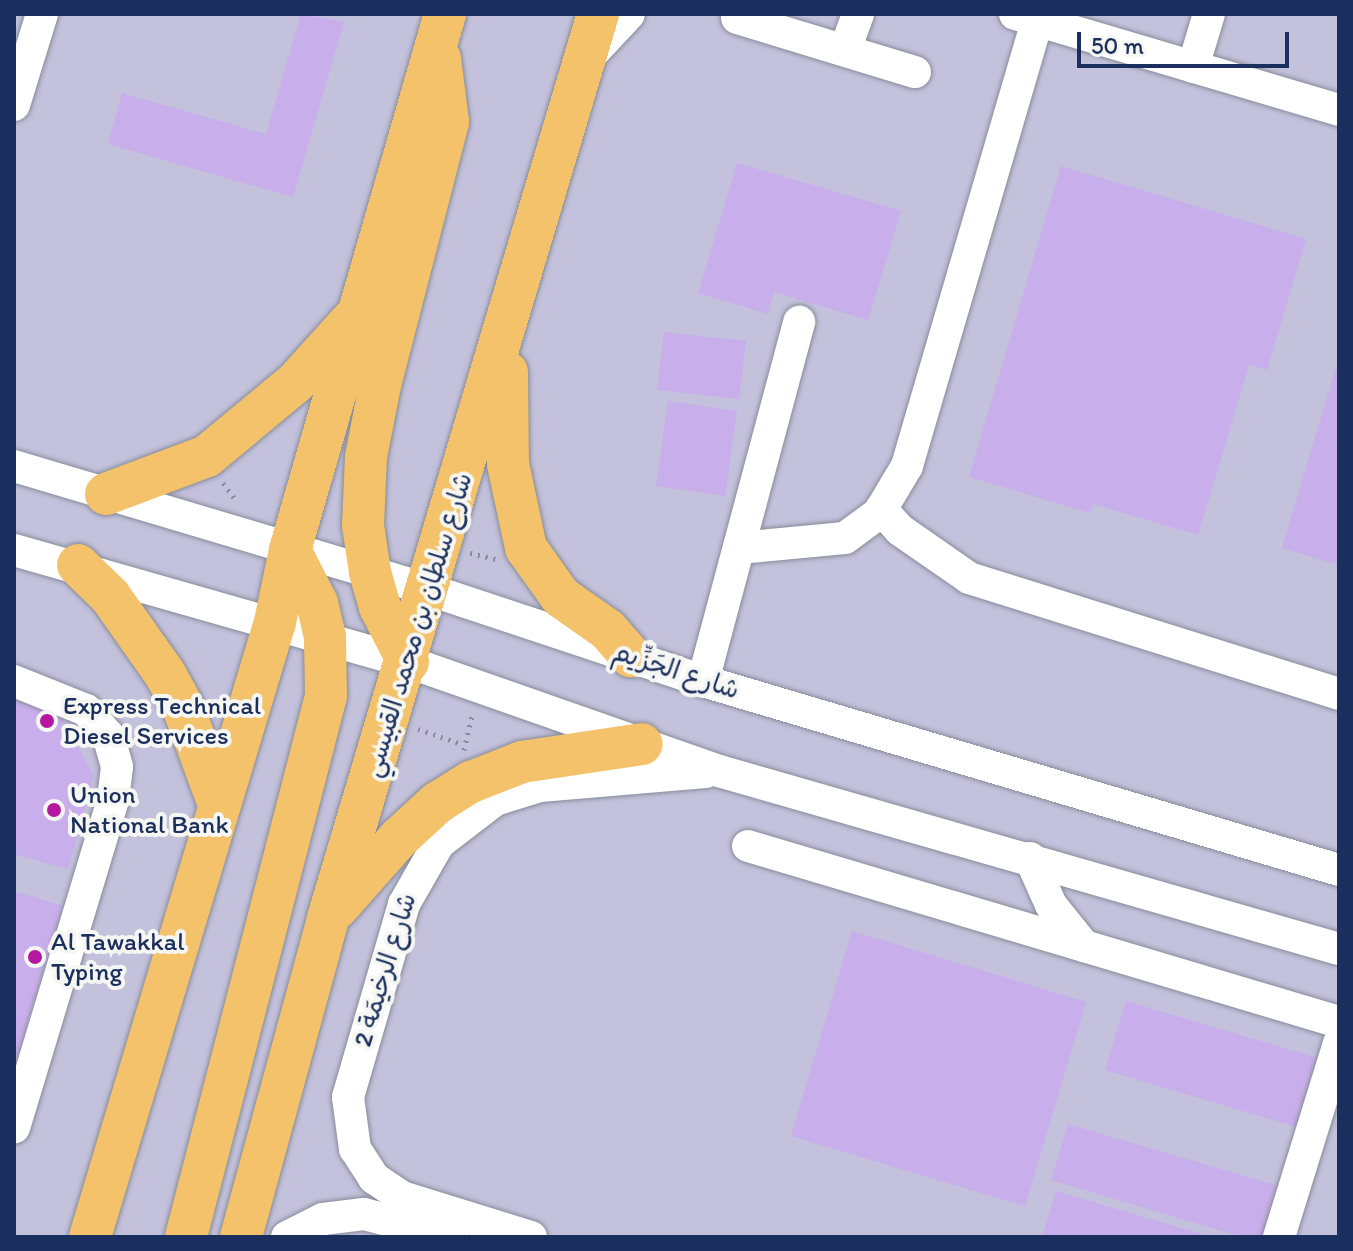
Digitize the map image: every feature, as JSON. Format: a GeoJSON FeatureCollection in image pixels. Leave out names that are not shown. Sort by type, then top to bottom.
{"type":"FeatureCollection","features":[{"type":"Feature","properties":{"kind":"main road","name":"شارع سلطان بن محمد القبيسي"},"geometry":{"type":"LineString","coordinates":[[241,1237],[328,918],[430,590],[598,14]]}},
{"type":"Feature","properties":{"kind":"main road"},"geometry":{"type":"LineString","coordinates":[[90,1237],[218,802],[275,622],[290,550],[441,27]]}},
{"type":"Feature","properties":{"kind":"main road"},"geometry":{"type":"LineString","coordinates":[[408,662],[380,607],[370,572],[363,525],[366,457],[380,385],[448,122],[441,27]]}},
{"type":"Feature","properties":{"kind":"main road"},"geometry":{"type":"LineString","coordinates":[[106,494],[207,456],[296,382],[359,313]]}},
{"type":"Feature","properties":{"kind":"main road"},"geometry":{"type":"LineString","coordinates":[[507,324],[508,464],[526,548],[561,597],[608,630],[631,656]]}},
{"type":"Feature","properties":{"kind":"main road"},"geometry":{"type":"LineString","coordinates":[[186,1237],[304,797],[326,696],[325,637],[317,603],[290,550]]}},
{"type":"Feature","properties":{"kind":"main road"},"geometry":{"type":"LineString","coordinates":[[78,565],[110,596],[165,674],[183,707],[218,802]]}},
{"type":"Feature","properties":{"kind":"main road"},"geometry":{"type":"LineString","coordinates":[[328,918],[399,838],[437,803],[471,782],[522,762],[642,744]]}},
{"type":"Feature","properties":{"kind":"street"},"geometry":{"type":"LineString","coordinates":[[14,105],[42,14]]}},
{"type":"Feature","properties":{"kind":"street"},"geometry":{"type":"LineString","coordinates":[[583,64],[629,14]]}},
{"type":"Feature","properties":{"kind":"street"},"geometry":{"type":"LineString","coordinates":[[845,50],[858,14]]}},
{"type":"Feature","properties":{"kind":"street"},"geometry":{"type":"LineString","coordinates":[[1193,67],[1209,14]]}},
{"type":"Feature","properties":{"kind":"street"},"geometry":{"type":"LineString","coordinates":[[739,548],[845,538],[881,509],[907,466],[1026,17],[1339,110]]}},
{"type":"Feature","properties":{"kind":"street"},"geometry":{"type":"LineString","coordinates":[[737,18],[915,72]]}},
{"type":"Feature","properties":{"kind":"street"},"geometry":{"type":"LineString","coordinates":[[703,681],[799,322]]}},
{"type":"Feature","properties":{"kind":"street","name":"شارع الجَزِّيم"},"geometry":{"type":"LineString","coordinates":[[14,466],[430,590],[703,681],[1339,870]]}},
{"type":"Feature","properties":{"kind":"street"},"geometry":{"type":"LineString","coordinates":[[881,509],[900,530],[969,578],[1339,694]]}},
{"type":"Feature","properties":{"kind":"street"},"geometry":{"type":"LineString","coordinates":[[14,550],[78,565],[408,662],[719,771],[1339,949]]}},
{"type":"Feature","properties":{"kind":"street"},"geometry":{"type":"LineString","coordinates":[[14,681],[86,710],[108,735],[117,767],[113,800],[14,1127]]}},
{"type":"Feature","properties":{"kind":"street","name":"شارع الرخيمَة 2"},"geometry":{"type":"LineString","coordinates":[[531,1237],[402,1197],[374,1178],[355,1149],[348,1097],[404,904],[439,843],[495,800],[551,784],[719,771]]}},
{"type":"Feature","properties":{"kind":"street"},"geometry":{"type":"LineString","coordinates":[[748,846],[1339,1022]]}},
{"type":"Feature","properties":{"kind":"street"},"geometry":{"type":"LineString","coordinates":[[1003,922],[1022,894],[1030,858]]}},
{"type":"Feature","properties":{"kind":"street"},"geometry":{"type":"LineString","coordinates":[[1030,858],[1051,905],[1084,946]]}},
{"type":"Feature","properties":{"kind":"street"},"geometry":{"type":"LineString","coordinates":[[1279,1237],[1339,1043]]}},
{"type":"Feature","properties":{"kind":"street"},"geometry":{"type":"LineString","coordinates":[[287,1237],[323,1219],[364,1214],[453,1237]]}},
{"type":"Feature","properties":{"kind":"path"},"geometry":{"type":"LineString","coordinates":[[390,721],[462,744]]}},
{"type":"Feature","properties":{"kind":"shaded area"},"geometry":{"type":"Polygon","coordinates":[[[14,14],[1339,14],[1339,1237],[14,1237],[14,14]]]}},
{"type":"Feature","properties":{"kind":"building"},"geometry":{"type":"Polygon","coordinates":[[[301,14],[344,22],[293,197],[108,144],[122,93],[266,134],[301,14]]]}},
{"type":"Feature","properties":{"kind":"building"},"geometry":{"type":"Polygon","coordinates":[[[737,163],[901,211],[868,320],[774,292],[768,314],[698,293],[737,163]]]}},
{"type":"Feature","properties":{"kind":"building"},"geometry":{"type":"Polygon","coordinates":[[[1061,166],[1306,239],[1267,370],[1249,365],[1198,535],[1093,504],[1090,513],[969,477],[1061,166]]]}},
{"type":"Feature","properties":{"kind":"building"},"geometry":{"type":"Polygon","coordinates":[[[664,332],[746,341],[739,399],[657,390],[664,332]]]}},
{"type":"Feature","properties":{"kind":"building"},"geometry":{"type":"Polygon","coordinates":[[[1339,361],[1339,565],[1282,548],[1339,361]]]}},
{"type":"Feature","properties":{"kind":"building"},"geometry":{"type":"Polygon","coordinates":[[[668,401],[737,411],[725,496],[656,486],[668,401]]]}},
{"type":"Feature","properties":{"kind":"building"},"geometry":{"type":"Polygon","coordinates":[[[14,693],[55,704],[94,776],[68,869],[14,854],[14,693]]]}},
{"type":"Feature","properties":{"kind":"building"},"geometry":{"type":"Polygon","coordinates":[[[14,891],[63,906],[15,1064],[14,1064],[14,891]]]}},
{"type":"Feature","properties":{"kind":"building"},"geometry":{"type":"Polygon","coordinates":[[[852,931],[1086,1002],[1025,1206],[791,1136],[852,931]]]}},
{"type":"Feature","properties":{"kind":"building"},"geometry":{"type":"Polygon","coordinates":[[[1126,1001],[1321,1059],[1300,1128],[1105,1070],[1126,1001]]]}},
{"type":"Feature","properties":{"kind":"building"},"geometry":{"type":"Polygon","coordinates":[[[1068,1124],[1279,1186],[1264,1237],[1242,1237],[1051,1180],[1068,1124]]]}},
{"type":"Feature","properties":{"kind":"building"},"geometry":{"type":"Polygon","coordinates":[[[1056,1191],[1208,1236],[1208,1237],[1042,1237],[1056,1191]]]}},
{"type":"Feature","properties":{"kind":"place","name":"Express Technical Diesel Services"},"geometry":{"type":"Point","coordinates":[47,721]}},
{"type":"Feature","properties":{"kind":"place","name":"Union National Bank"},"geometry":{"type":"Point","coordinates":[54,810]}},
{"type":"Feature","properties":{"kind":"place","name":"Al Tawakkal Typing"},"geometry":{"type":"Point","coordinates":[35,957]}}]}
